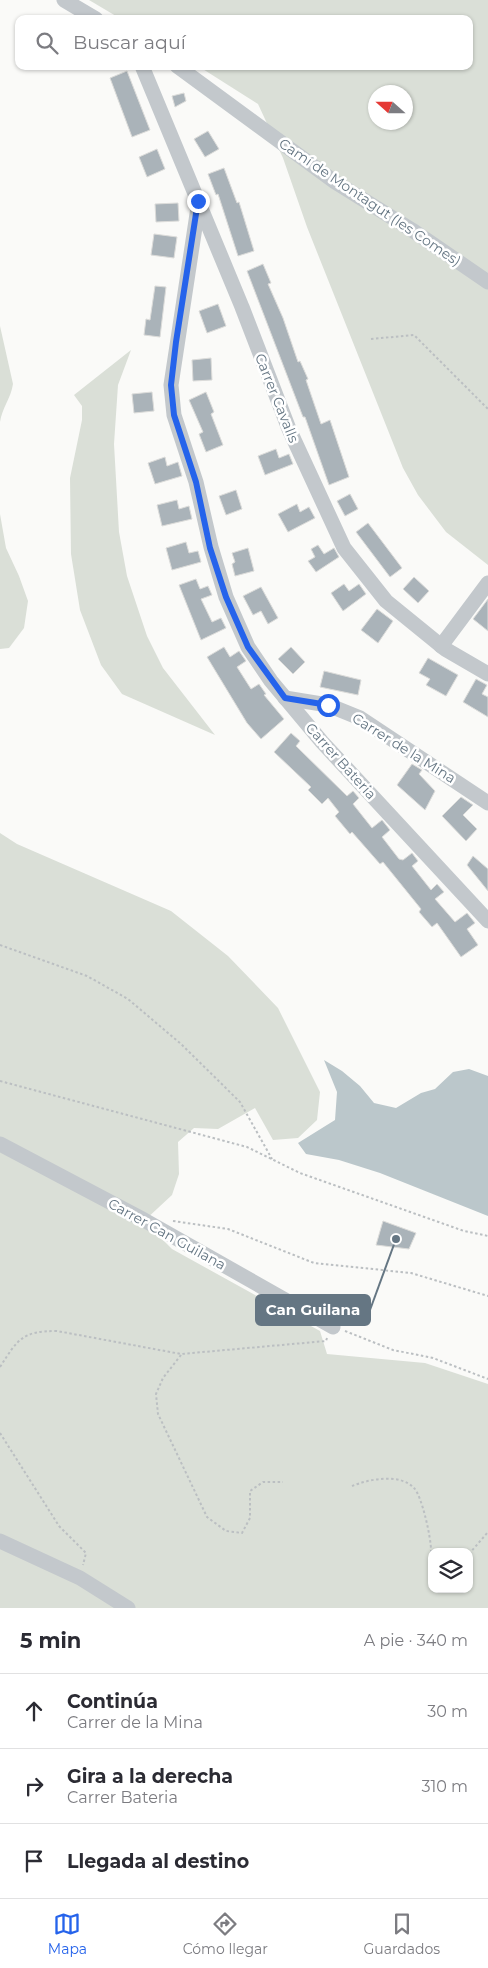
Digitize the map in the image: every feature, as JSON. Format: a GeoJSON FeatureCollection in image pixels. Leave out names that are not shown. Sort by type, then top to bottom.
{"type":"FeatureCollection","features":[{"type":"Feature","properties":{"kind":"street"},"geometry":{"type":"LineString","coordinates":[[64,0],[89,15]]}},
{"type":"Feature","properties":{"kind":"street","name":"Carrer Cavalls"},"geometry":{"type":"LineString","coordinates":[[144,70],[289,429],[344,548],[386,601],[441,646],[488,674]]}},
{"type":"Feature","properties":{"kind":"street","name":"Camí de Montagut (les Comes)"},"geometry":{"type":"LineString","coordinates":[[182,70],[335,182],[412,230],[488,282]]}},
{"type":"Feature","properties":{"kind":"street","name":"Carrer Bateria"},"geometry":{"type":"LineString","coordinates":[[198,201],[171,385],[174,415],[196,482],[210,548],[226,597],[248,647],[285,698],[322,742],[488,921]]}},
{"type":"Feature","properties":{"kind":"street"},"geometry":{"type":"LineString","coordinates":[[441,646],[488,583]]}},
{"type":"Feature","properties":{"kind":"street","name":"Carrer de la Mina"},"geometry":{"type":"LineString","coordinates":[[285,698],[328,705],[360,718],[488,803]]}},
{"type":"Feature","properties":{"kind":"street","name":"Carrer Can Guilana"},"geometry":{"type":"LineString","coordinates":[[0,1144],[144,1220],[333,1327]]}},
{"type":"Feature","properties":{"kind":"street"},"geometry":{"type":"LineString","coordinates":[[0,1541],[80,1578],[128,1608]]}},
{"type":"Feature","properties":{"kind":"path"},"geometry":{"type":"LineString","coordinates":[[371,339],[414,335],[488,409]]}},
{"type":"Feature","properties":{"kind":"path"},"geometry":{"type":"LineString","coordinates":[[0,945],[87,976],[128,999],[181,1044],[240,1102],[272,1160]]}},
{"type":"Feature","properties":{"kind":"path"},"geometry":{"type":"LineString","coordinates":[[0,1081],[247,1147],[300,1173],[464,1231],[488,1236]]}},
{"type":"Feature","properties":{"kind":"path"},"geometry":{"type":"LineString","coordinates":[[171,1220],[228,1229],[314,1263],[410,1273],[488,1296]]}},
{"type":"Feature","properties":{"kind":"path"},"geometry":{"type":"LineString","coordinates":[[0,1367],[17,1341],[37,1331],[66,1333],[181,1354],[326,1341],[333,1327],[393,1350],[433,1358],[488,1378]]}},
{"type":"Feature","properties":{"kind":"path"},"geometry":{"type":"LineString","coordinates":[[181,1354],[163,1378],[156,1394],[158,1414],[206,1517],[226,1531],[242,1533],[250,1518],[250,1491],[263,1482],[283,1482]]}},
{"type":"Feature","properties":{"kind":"path"},"geometry":{"type":"LineString","coordinates":[[0,1433],[59,1526],[86,1553],[80,1578]]}},
{"type":"Feature","properties":{"kind":"path"},"geometry":{"type":"LineString","coordinates":[[352,1486],[366,1480],[404,1480],[416,1489],[431,1548]]}},
{"type":"Feature","properties":{"kind":"path"},"geometry":{"type":"LineString","coordinates":[[473,1549],[488,1532]]}},
{"type":"Feature","properties":{"kind":"shaded area"},"geometry":{"type":"Polygon","coordinates":[[[89,0],[488,0],[488,565],[446,532],[418,495],[403,468],[307,227],[283,158],[258,104],[204,70],[473,70],[473,15],[114,15],[89,0]]]}},
{"type":"Feature","properties":{"kind":"shaded area"},"geometry":{"type":"Polygon","coordinates":[[[0,326],[13,384],[0,422],[0,326]]]}},
{"type":"Feature","properties":{"kind":"shaded area"},"geometry":{"type":"Polygon","coordinates":[[[131,350],[118,385],[114,444],[119,532],[127,576],[147,636],[163,668],[215,735],[122,694],[101,665],[80,610],[71,554],[70,478],[82,420],[82,406],[74,395],[131,350]]]}},
{"type":"Feature","properties":{"kind":"shaded area"},"geometry":{"type":"Polygon","coordinates":[[[0,514],[6,548],[28,601],[24,628],[9,648],[0,649],[0,514]]]}},
{"type":"Feature","properties":{"kind":"shaded area"},"geometry":{"type":"Polygon","coordinates":[[[0,833],[17,844],[171,911],[228,956],[278,1008],[320,1092],[317,1120],[298,1138],[273,1140],[255,1108],[218,1129],[194,1128],[178,1142],[179,1174],[172,1195],[144,1221],[172,1249],[320,1331],[327,1354],[425,1363],[488,1384],[488,1608],[0,1608],[0,833]]]}},
{"type":"Feature","properties":{"kind":"shaded area"},"geometry":{"type":"Polygon","coordinates":[[[324,1060],[342,1071],[360,1086],[374,1103],[396,1108],[421,1093],[435,1089],[453,1072],[469,1069],[488,1076],[488,1216],[380,1173],[339,1160],[306,1154],[298,1143],[335,1120],[337,1092],[324,1060]]]}},
{"type":"Feature","properties":{"kind":"building"},"geometry":{"type":"Polygon","coordinates":[[[127,71],[150,130],[132,137],[110,78],[127,71]]]}},
{"type":"Feature","properties":{"kind":"building"},"geometry":{"type":"Polygon","coordinates":[[[184,93],[186,101],[175,107],[172,96],[184,93]]]}},
{"type":"Feature","properties":{"kind":"building"},"geometry":{"type":"Polygon","coordinates":[[[208,131],[219,149],[205,157],[194,139],[208,131]]]}},
{"type":"Feature","properties":{"kind":"building"},"geometry":{"type":"Polygon","coordinates":[[[157,149],[165,169],[147,177],[139,157],[157,149]]]}},
{"type":"Feature","properties":{"kind":"building"},"geometry":{"type":"Polygon","coordinates":[[[224,168],[237,203],[239,202],[254,251],[238,256],[218,194],[216,195],[208,174],[224,168]]]}},
{"type":"Feature","properties":{"kind":"building"},"geometry":{"type":"Polygon","coordinates":[[[178,203],[179,221],[156,222],[155,204],[178,203]]]}},
{"type":"Feature","properties":{"kind":"building"},"geometry":{"type":"Polygon","coordinates":[[[154,234],[177,237],[174,258],[151,255],[154,234]]]}},
{"type":"Feature","properties":{"kind":"building"},"geometry":{"type":"Polygon","coordinates":[[[263,264],[271,283],[268,284],[283,318],[298,362],[300,361],[308,379],[306,380],[321,424],[330,420],[349,477],[329,485],[305,417],[303,417],[247,271],[263,264]]]}},
{"type":"Feature","properties":{"kind":"building"},"geometry":{"type":"Polygon","coordinates":[[[155,286],[166,287],[160,337],[144,335],[146,319],[150,320],[155,286]]]}},
{"type":"Feature","properties":{"kind":"building"},"geometry":{"type":"Polygon","coordinates":[[[218,304],[226,326],[207,333],[199,311],[218,304]]]}},
{"type":"Feature","properties":{"kind":"building"},"geometry":{"type":"Polygon","coordinates":[[[211,358],[212,380],[193,381],[192,360],[211,358]]]}},
{"type":"Feature","properties":{"kind":"building"},"geometry":{"type":"Polygon","coordinates":[[[152,392],[154,411],[134,413],[132,394],[152,392]]]}},
{"type":"Feature","properties":{"kind":"building"},"geometry":{"type":"Polygon","coordinates":[[[206,392],[214,412],[211,414],[223,445],[206,452],[199,434],[203,432],[189,400],[206,392]]]}},
{"type":"Feature","properties":{"kind":"building"},"geometry":{"type":"Polygon","coordinates":[[[276,449],[279,458],[289,454],[293,464],[265,475],[258,456],[276,449]]]}},
{"type":"Feature","properties":{"kind":"building"},"geometry":{"type":"Polygon","coordinates":[[[165,457],[167,466],[178,462],[182,476],[155,484],[148,463],[165,457]]]}},
{"type":"Feature","properties":{"kind":"building"},"geometry":{"type":"Polygon","coordinates":[[[236,490],[242,509],[226,515],[219,496],[236,490]]]}},
{"type":"Feature","properties":{"kind":"building"},"geometry":{"type":"Polygon","coordinates":[[[350,494],[358,509],[345,516],[337,501],[350,494]]]}},
{"type":"Feature","properties":{"kind":"building"},"geometry":{"type":"Polygon","coordinates":[[[177,500],[179,509],[189,506],[192,519],[162,526],[157,505],[177,500]]]}},
{"type":"Feature","properties":{"kind":"building"},"geometry":{"type":"Polygon","coordinates":[[[297,504],[300,512],[309,507],[315,518],[288,532],[278,514],[297,504]]]}},
{"type":"Feature","properties":{"kind":"building"},"geometry":{"type":"Polygon","coordinates":[[[368,523],[402,568],[390,577],[356,532],[368,523]]]}},
{"type":"Feature","properties":{"kind":"building"},"geometry":{"type":"Polygon","coordinates":[[[186,542],[189,553],[198,551],[201,562],[172,570],[166,548],[186,542]]]}},
{"type":"Feature","properties":{"kind":"building"},"geometry":{"type":"Polygon","coordinates":[[[318,545],[324,554],[334,548],[339,557],[316,572],[308,561],[315,557],[311,549],[318,545]]]}},
{"type":"Feature","properties":{"kind":"building"},"geometry":{"type":"Polygon","coordinates":[[[248,548],[254,571],[235,576],[232,564],[235,562],[232,553],[248,548]]]}},
{"type":"Feature","properties":{"kind":"building"},"geometry":{"type":"Polygon","coordinates":[[[414,577],[429,591],[418,603],[403,589],[414,577]]]}},
{"type":"Feature","properties":{"kind":"building"},"geometry":{"type":"Polygon","coordinates":[[[196,579],[200,589],[208,586],[212,595],[201,599],[212,622],[221,618],[226,628],[201,640],[179,585],[196,579]]]}},
{"type":"Feature","properties":{"kind":"building"},"geometry":{"type":"Polygon","coordinates":[[[344,584],[349,591],[359,584],[366,594],[343,611],[331,593],[344,584]]]}},
{"type":"Feature","properties":{"kind":"building"},"geometry":{"type":"Polygon","coordinates":[[[261,587],[278,618],[268,624],[261,611],[253,615],[243,596],[261,587]]]}},
{"type":"Feature","properties":{"kind":"building"},"geometry":{"type":"Polygon","coordinates":[[[488,599],[488,631],[473,619],[488,599]]]}},
{"type":"Feature","properties":{"kind":"building"},"geometry":{"type":"Polygon","coordinates":[[[377,609],[393,621],[378,643],[361,630],[377,609]]]}},
{"type":"Feature","properties":{"kind":"building"},"geometry":{"type":"Polygon","coordinates":[[[224,647],[230,657],[239,651],[246,661],[237,667],[251,689],[259,684],[266,694],[264,695],[284,719],[261,739],[247,723],[207,657],[224,647]]]}},
{"type":"Feature","properties":{"kind":"building"},"geometry":{"type":"Polygon","coordinates":[[[291,647],[305,662],[293,674],[278,659],[291,647]]]}},
{"type":"Feature","properties":{"kind":"building"},"geometry":{"type":"Polygon","coordinates":[[[428,658],[458,675],[446,696],[426,685],[430,679],[419,673],[428,658]]]}},
{"type":"Feature","properties":{"kind":"building"},"geometry":{"type":"Polygon","coordinates":[[[324,671],[361,680],[358,695],[320,687],[324,671]]]}},
{"type":"Feature","properties":{"kind":"building"},"geometry":{"type":"Polygon","coordinates":[[[476,679],[487,685],[482,694],[488,697],[488,717],[463,702],[476,679]]]}},
{"type":"Feature","properties":{"kind":"building"},"geometry":{"type":"Polygon","coordinates":[[[291,733],[300,741],[296,746],[347,796],[353,791],[359,798],[353,804],[372,828],[382,820],[390,830],[382,837],[399,859],[403,860],[412,853],[418,861],[412,866],[431,890],[437,884],[444,892],[435,899],[455,922],[467,913],[475,923],[467,929],[478,945],[461,957],[437,923],[432,927],[419,912],[421,909],[383,862],[380,864],[352,832],[350,834],[335,816],[339,812],[328,798],[322,804],[308,790],[311,787],[274,752],[291,733]]]}},
{"type":"Feature","properties":{"kind":"building"},"geometry":{"type":"Polygon","coordinates":[[[412,764],[422,770],[419,774],[435,791],[425,810],[397,785],[412,764]]]}},
{"type":"Feature","properties":{"kind":"building"},"geometry":{"type":"Polygon","coordinates":[[[461,797],[473,805],[463,815],[477,829],[466,841],[442,816],[461,797]]]}},
{"type":"Feature","properties":{"kind":"building"},"geometry":{"type":"Polygon","coordinates":[[[473,856],[488,869],[488,891],[467,865],[473,856]]]}},
{"type":"Feature","properties":{"kind":"building"},"geometry":{"type":"Polygon","coordinates":[[[383,1221],[416,1233],[409,1249],[376,1245],[383,1221]]]}},
{"type":"Feature","properties":{"kind":"place","name":"Can Guilana"},"geometry":{"type":"Point","coordinates":[396,1239]}},
{"type":"Feature","properties":{"kind":"route"},"geometry":{"type":"LineString","coordinates":[[198,201],[171,385],[174,415],[196,482],[210,548],[226,597],[248,647],[285,698],[328,705]]}}]}
